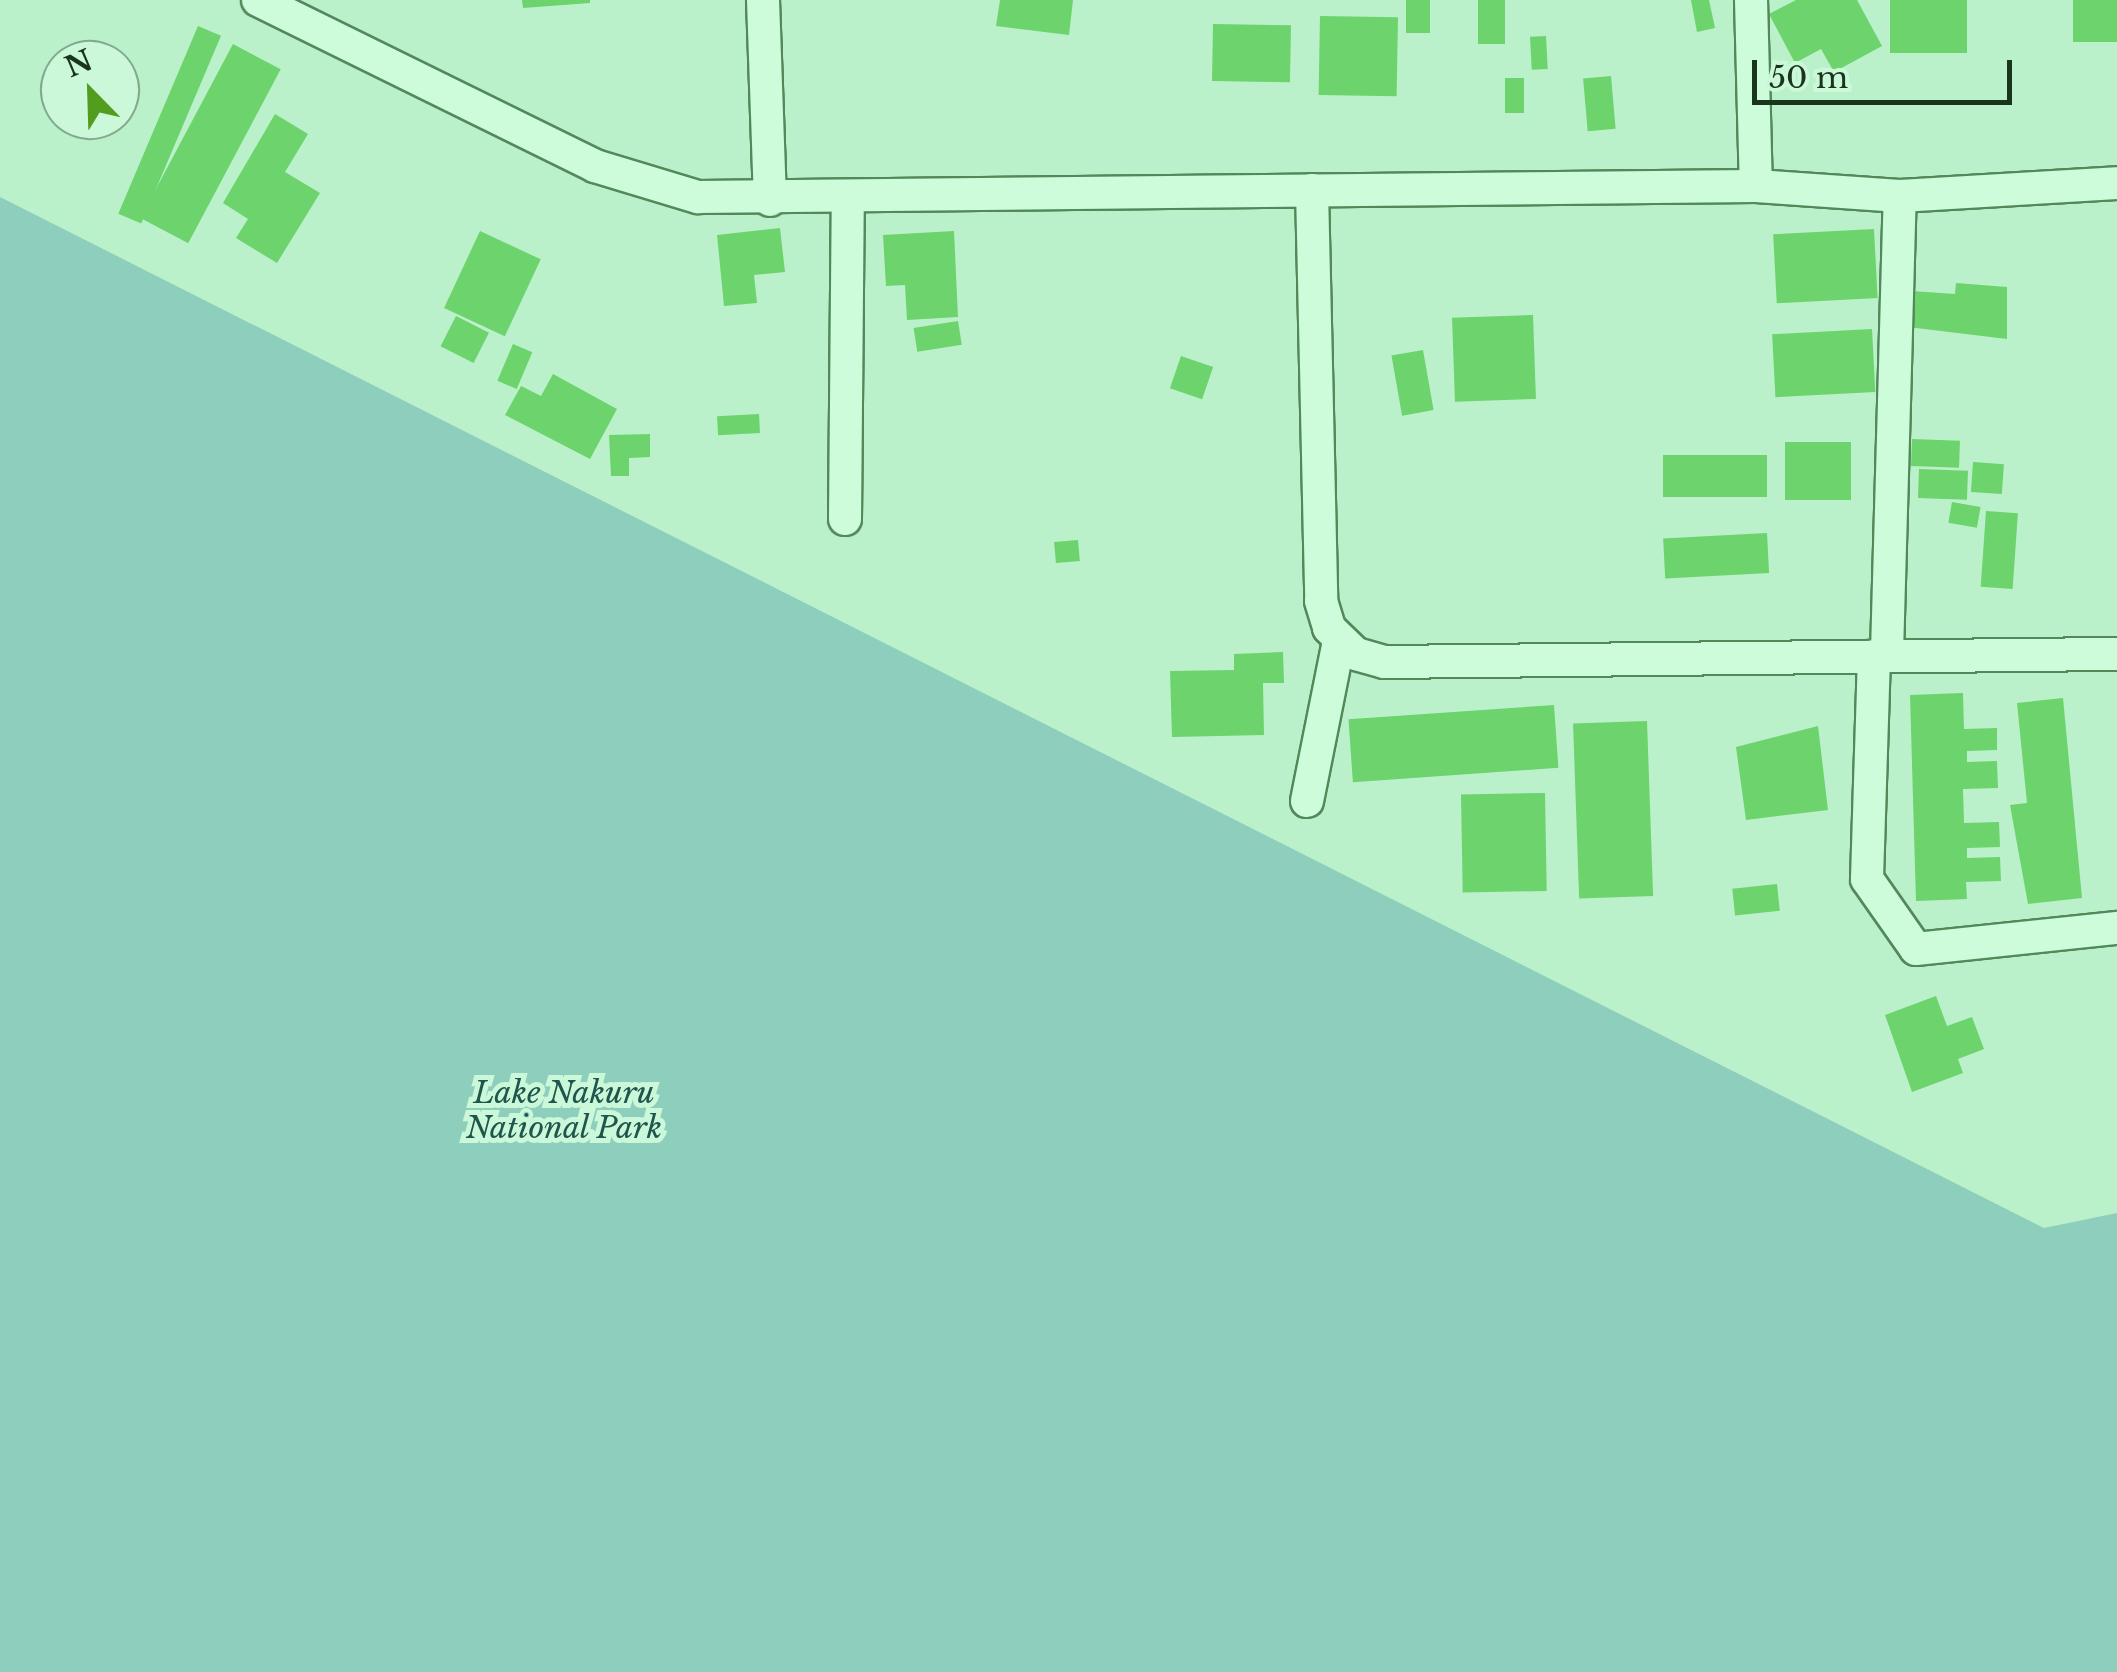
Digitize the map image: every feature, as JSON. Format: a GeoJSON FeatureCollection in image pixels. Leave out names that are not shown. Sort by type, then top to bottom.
{"type":"FeatureCollection","features":[{"type":"Feature","properties":{"kind":"street"},"geometry":{"type":"LineString","coordinates":[[258,0],[636,184],[770,200],[1756,186],[1900,196],[2117,183]]}},
{"type":"Feature","properties":{"kind":"street"},"geometry":{"type":"LineString","coordinates":[[763,0],[770,200]]}},
{"type":"Feature","properties":{"kind":"street"},"geometry":{"type":"LineString","coordinates":[[1751,0],[1756,186]]}},
{"type":"Feature","properties":{"kind":"street"},"geometry":{"type":"LineString","coordinates":[[1307,802],[1339,642],[1321,601],[1312,190]]}},
{"type":"Feature","properties":{"kind":"street"},"geometry":{"type":"LineString","coordinates":[[1900,196],[1868,879],[1916,948],[2117,928]]}},
{"type":"Feature","properties":{"kind":"street"},"geometry":{"type":"LineString","coordinates":[[844,519],[848,201]]}},
{"type":"Feature","properties":{"kind":"street"},"geometry":{"type":"LineString","coordinates":[[1339,642],[1384,662],[2117,654]]}},
{"type":"Feature","properties":{"kind":"green space","name":"Lake Nakuru National Park"},"geometry":{"type":"Polygon","coordinates":[[[0,197],[2044,1228],[2117,1213],[2117,1672],[0,1672],[0,197]]]}},
{"type":"Feature","properties":{"kind":"building"},"geometry":{"type":"Polygon","coordinates":[[[522,0],[590,0],[590,3],[523,8],[522,0]]]}},
{"type":"Feature","properties":{"kind":"building"},"geometry":{"type":"Polygon","coordinates":[[[1000,0],[1073,0],[1069,35],[996,26],[1000,0]]]}},
{"type":"Feature","properties":{"kind":"building"},"geometry":{"type":"Polygon","coordinates":[[[1406,0],[1430,0],[1430,33],[1406,33],[1406,0]]]}},
{"type":"Feature","properties":{"kind":"building"},"geometry":{"type":"Polygon","coordinates":[[[1478,0],[1505,0],[1505,44],[1478,44],[1478,0]]]}},
{"type":"Feature","properties":{"kind":"building"},"geometry":{"type":"Polygon","coordinates":[[[1691,0],[1709,0],[1715,28],[1697,32],[1691,0]]]}},
{"type":"Feature","properties":{"kind":"building"},"geometry":{"type":"Polygon","coordinates":[[[1796,0],[1857,0],[1882,46],[1834,72],[1821,49],[1795,63],[1769,14],[1796,0]]]}},
{"type":"Feature","properties":{"kind":"building"},"geometry":{"type":"Polygon","coordinates":[[[1890,0],[1967,0],[1967,53],[1890,53],[1890,0]]]}},
{"type":"Feature","properties":{"kind":"building"},"geometry":{"type":"Polygon","coordinates":[[[2073,0],[2117,0],[2117,42],[2073,42],[2073,0]]]}},
{"type":"Feature","properties":{"kind":"building"},"geometry":{"type":"Polygon","coordinates":[[[1320,16],[1398,17],[1397,96],[1319,95],[1320,16]]]}},
{"type":"Feature","properties":{"kind":"building"},"geometry":{"type":"Polygon","coordinates":[[[1213,24],[1291,25],[1290,82],[1212,81],[1213,24]]]}},
{"type":"Feature","properties":{"kind":"building"},"geometry":{"type":"Polygon","coordinates":[[[198,26],[221,36],[141,224],[118,214],[198,26]]]}},
{"type":"Feature","properties":{"kind":"building"},"geometry":{"type":"Polygon","coordinates":[[[1546,36],[1548,69],[1532,70],[1530,37],[1546,36]]]}},
{"type":"Feature","properties":{"kind":"building"},"geometry":{"type":"Polygon","coordinates":[[[233,44],[281,69],[188,243],[141,218],[233,44]]]}},
{"type":"Feature","properties":{"kind":"building"},"geometry":{"type":"Polygon","coordinates":[[[1611,76],[1616,129],[1588,131],[1583,78],[1611,76]]]}},
{"type":"Feature","properties":{"kind":"building"},"geometry":{"type":"Polygon","coordinates":[[[1505,78],[1524,78],[1524,113],[1505,113],[1505,78]]]}},
{"type":"Feature","properties":{"kind":"building"},"geometry":{"type":"Polygon","coordinates":[[[275,114],[308,134],[285,172],[320,193],[277,263],[236,238],[248,219],[223,203],[275,114]]]}},
{"type":"Feature","properties":{"kind":"building"},"geometry":{"type":"Polygon","coordinates":[[[780,228],[785,272],[754,275],[757,303],[724,306],[717,235],[780,228]]]}},
{"type":"Feature","properties":{"kind":"building"},"geometry":{"type":"Polygon","coordinates":[[[1874,229],[1878,298],[1777,303],[1773,234],[1874,229]]]}},
{"type":"Feature","properties":{"kind":"building"},"geometry":{"type":"Polygon","coordinates":[[[480,231],[541,259],[505,336],[444,308],[480,231]]]}},
{"type":"Feature","properties":{"kind":"building"},"geometry":{"type":"Polygon","coordinates":[[[954,231],[958,317],[907,320],[905,285],[886,286],[883,235],[954,231]]]}},
{"type":"Feature","properties":{"kind":"building"},"geometry":{"type":"Polygon","coordinates":[[[1956,283],[2007,287],[2007,339],[1908,327],[1911,291],[1955,294],[1956,283]]]}},
{"type":"Feature","properties":{"kind":"building"},"geometry":{"type":"Polygon","coordinates":[[[1533,315],[1536,399],[1455,402],[1452,318],[1533,315]]]}},
{"type":"Feature","properties":{"kind":"building"},"geometry":{"type":"Polygon","coordinates":[[[456,316],[489,333],[474,363],[441,346],[456,316]]]}},
{"type":"Feature","properties":{"kind":"building"},"geometry":{"type":"Polygon","coordinates":[[[958,321],[962,345],[917,352],[914,328],[958,321]]]}},
{"type":"Feature","properties":{"kind":"building"},"geometry":{"type":"Polygon","coordinates":[[[1872,329],[1875,392],[1775,397],[1772,334],[1872,329]]]}},
{"type":"Feature","properties":{"kind":"building"},"geometry":{"type":"Polygon","coordinates":[[[513,344],[532,352],[517,389],[497,381],[513,344]]]}},
{"type":"Feature","properties":{"kind":"building"},"geometry":{"type":"Polygon","coordinates":[[[1423,350],[1434,410],[1402,416],[1391,356],[1423,350]]]}},
{"type":"Feature","properties":{"kind":"building"},"geometry":{"type":"Polygon","coordinates":[[[1181,356],[1213,367],[1202,399],[1170,388],[1181,356]]]}},
{"type":"Feature","properties":{"kind":"building"},"geometry":{"type":"Polygon","coordinates":[[[553,374],[617,409],[590,459],[505,415],[521,386],[541,396],[553,374]]]}},
{"type":"Feature","properties":{"kind":"building"},"geometry":{"type":"Polygon","coordinates":[[[759,414],[760,433],[718,435],[717,416],[759,414]]]}},
{"type":"Feature","properties":{"kind":"building"},"geometry":{"type":"Polygon","coordinates":[[[650,434],[650,457],[629,458],[629,476],[611,476],[609,435],[650,434]]]}},
{"type":"Feature","properties":{"kind":"building"},"geometry":{"type":"Polygon","coordinates":[[[1912,439],[1960,441],[1959,468],[1911,466],[1912,439]]]}},
{"type":"Feature","properties":{"kind":"building"},"geometry":{"type":"Polygon","coordinates":[[[1785,442],[1851,442],[1851,500],[1785,500],[1785,442]]]}},
{"type":"Feature","properties":{"kind":"building"},"geometry":{"type":"Polygon","coordinates":[[[1663,455],[1767,455],[1767,497],[1663,497],[1663,455]]]}},
{"type":"Feature","properties":{"kind":"building"},"geometry":{"type":"Polygon","coordinates":[[[1973,462],[2004,464],[2002,494],[1971,492],[1973,462]]]}},
{"type":"Feature","properties":{"kind":"building"},"geometry":{"type":"Polygon","coordinates":[[[1919,469],[1968,471],[1967,500],[1918,498],[1919,469]]]}},
{"type":"Feature","properties":{"kind":"building"},"geometry":{"type":"Polygon","coordinates":[[[1952,502],[1981,507],[1977,528],[1948,523],[1952,502]]]}},
{"type":"Feature","properties":{"kind":"building"},"geometry":{"type":"Polygon","coordinates":[[[1986,511],[2018,513],[2013,589],[1981,587],[1986,511]]]}},
{"type":"Feature","properties":{"kind":"building"},"geometry":{"type":"Polygon","coordinates":[[[1767,533],[1769,573],[1665,578],[1663,538],[1767,533]]]}},
{"type":"Feature","properties":{"kind":"building"},"geometry":{"type":"Polygon","coordinates":[[[1078,540],[1080,561],[1056,563],[1054,542],[1078,540]]]}},
{"type":"Feature","properties":{"kind":"building"},"geometry":{"type":"Polygon","coordinates":[[[1283,652],[1284,683],[1263,683],[1264,735],[1172,737],[1170,671],[1234,670],[1234,654],[1283,652]]]}},
{"type":"Feature","properties":{"kind":"building"},"geometry":{"type":"Polygon","coordinates":[[[1963,693],[1964,729],[1997,728],[1997,750],[1967,751],[1967,762],[1997,761],[1998,788],[1963,789],[1964,823],[1999,822],[2000,847],[1967,848],[1967,858],[2000,857],[2001,881],[1966,882],[1967,899],[1916,901],[1910,695],[1963,693]]]}},
{"type":"Feature","properties":{"kind":"building"},"geometry":{"type":"Polygon","coordinates":[[[2063,698],[2082,898],[2028,904],[2010,805],[2027,803],[2017,703],[2063,698]]]}},
{"type":"Feature","properties":{"kind":"building"},"geometry":{"type":"Polygon","coordinates":[[[1554,705],[1558,768],[1353,782],[1349,719],[1554,705]]]}},
{"type":"Feature","properties":{"kind":"building"},"geometry":{"type":"Polygon","coordinates":[[[1647,721],[1653,896],[1579,898],[1573,724],[1647,721]]]}},
{"type":"Feature","properties":{"kind":"building"},"geometry":{"type":"Polygon","coordinates":[[[1818,726],[1828,810],[1746,820],[1736,747],[1818,726]]]}},
{"type":"Feature","properties":{"kind":"building"},"geometry":{"type":"Polygon","coordinates":[[[1545,793],[1547,891],[1463,892],[1461,794],[1545,793]]]}},
{"type":"Feature","properties":{"kind":"building"},"geometry":{"type":"Polygon","coordinates":[[[1777,884],[1780,911],[1735,916],[1732,889],[1777,884]]]}},
{"type":"Feature","properties":{"kind":"building"},"geometry":{"type":"Polygon","coordinates":[[[1936,996],[1947,1026],[1972,1017],[1984,1049],[1958,1059],[1963,1073],[1912,1092],[1885,1015],[1936,996]]]}}]}
